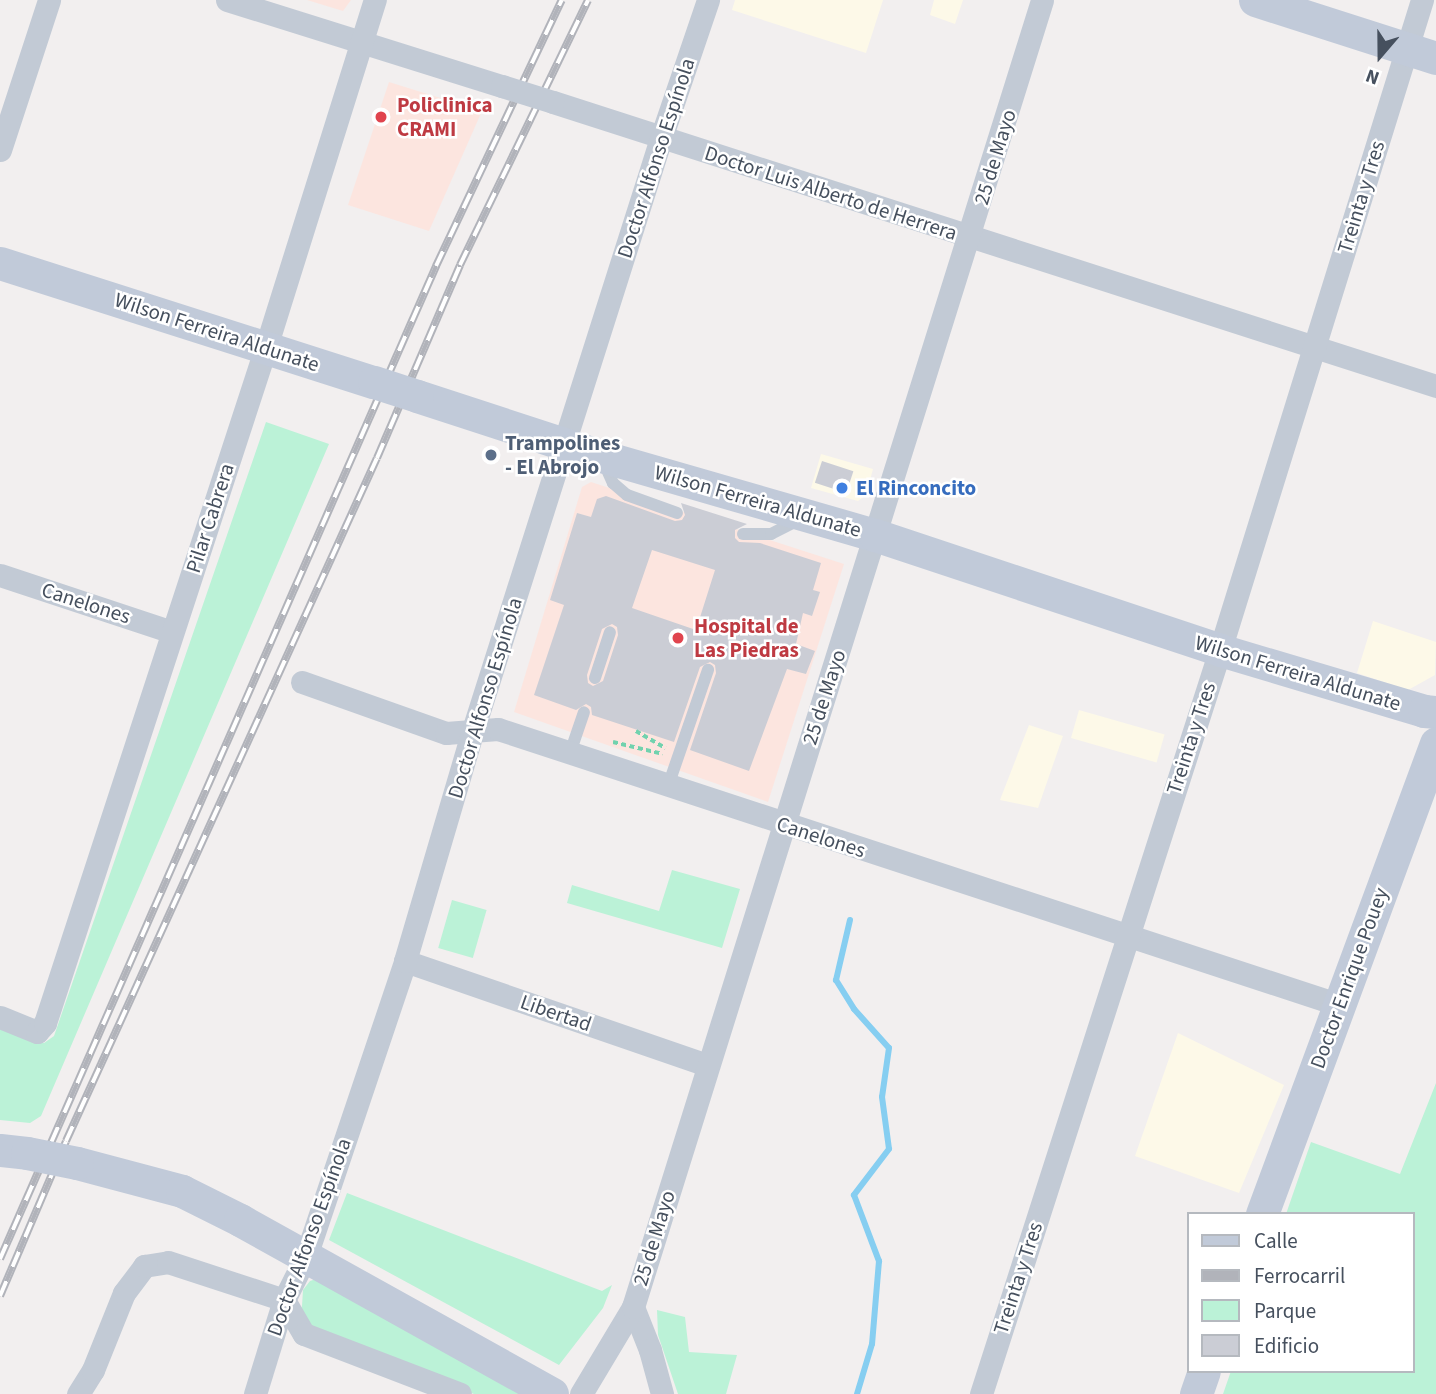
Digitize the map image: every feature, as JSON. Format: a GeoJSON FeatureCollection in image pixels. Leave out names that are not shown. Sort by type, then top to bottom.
{"type":"FeatureCollection","features":[{"type":"Feature","properties":{"kind":"street"},"geometry":{"type":"LineString","coordinates":[[0,150],[49,0]]}},
{"type":"Feature","properties":{"kind":"street","name":"Doctor Luis Alberto de Herrera"},"geometry":{"type":"LineString","coordinates":[[227,0],[1436,386]]}},
{"type":"Feature","properties":{"kind":"street","name":"Pilar Cabrera"},"geometry":{"type":"LineString","coordinates":[[0,1017],[37,1032],[45,1023],[266,347],[375,0]]}},
{"type":"Feature","properties":{"kind":"street","name":"Doctor Alfonso Espínola"},"geometry":{"type":"LineString","coordinates":[[255,1394],[284,1300],[306,1256],[405,961],[473,730],[661,138],[708,0]]}},
{"type":"Feature","properties":{"kind":"street","name":"25 de Mayo"},"geometry":{"type":"LineString","coordinates":[[662,1394],[633,1307],[1042,0]]}},
{"type":"Feature","properties":{"kind":"street"},"geometry":{"type":"LineString","coordinates":[[1255,0],[1421,53]]}},
{"type":"Feature","properties":{"kind":"street","name":"Treinta y Tres"},"geometry":{"type":"LineString","coordinates":[[981,1394],[1315,347],[1421,53],[1422,0]]}},
{"type":"Feature","properties":{"kind":"street","name":"Wilson Ferreira Aldunate"},"geometry":{"type":"LineString","coordinates":[[0,263],[601,456],[876,535],[1220,650],[1424,711],[1436,712]]}},
{"type":"Feature","properties":{"kind":"street","name":"Canelones"},"geometry":{"type":"LineString","coordinates":[[0,575],[173,632]]}},
{"type":"Feature","properties":{"kind":"street","name":"Canelones"},"geometry":{"type":"LineString","coordinates":[[302,682],[446,733],[498,729],[1340,1005]]}},
{"type":"Feature","properties":{"kind":"street","name":"Doctor Enrique Pouey"},"geometry":{"type":"LineString","coordinates":[[1263,1212],[1436,743]]}},
{"type":"Feature","properties":{"kind":"street","name":"Libertad"},"geometry":{"type":"LineString","coordinates":[[405,961],[707,1065]]}},
{"type":"Feature","properties":{"kind":"street"},"geometry":{"type":"LineString","coordinates":[[14,1152],[77,1163],[182,1191],[306,1256],[552,1394]]}},
{"type":"Feature","properties":{"kind":"street"},"geometry":{"type":"LineString","coordinates":[[78,1394],[93,1370],[124,1293],[144,1266],[168,1262],[284,1300],[304,1334],[460,1394]]}},
{"type":"Feature","properties":{"kind":"street"},"geometry":{"type":"LineString","coordinates":[[581,1394],[633,1307]]}},
{"type":"Feature","properties":{"kind":"street"},"geometry":{"type":"LineString","coordinates":[[1196,1394],[1203,1373]]}},
{"type":"Feature","properties":{"kind":"lane"},"geometry":{"type":"LineString","coordinates":[[601,456],[613,483],[627,495],[677,513]]}},
{"type":"Feature","properties":{"kind":"lane"},"geometry":{"type":"LineString","coordinates":[[743,534],[771,534],[809,516]]}},
{"type":"Feature","properties":{"kind":"lane"},"geometry":{"type":"LineString","coordinates":[[595,678],[610,632]]}},
{"type":"Feature","properties":{"kind":"lane"},"geometry":{"type":"LineString","coordinates":[[668,786],[708,670]]}},
{"type":"Feature","properties":{"kind":"lane"},"geometry":{"type":"LineString","coordinates":[[570,753],[584,712]]}},
{"type":"Feature","properties":{"kind":"path"},"geometry":{"type":"LineString","coordinates":[[601,764],[609,743],[657,753],[666,752],[666,748],[636,731]]}},
{"type":"Feature","properties":{"kind":"shaded area"},"geometry":{"type":"Polygon","coordinates":[[[307,0],[351,0],[343,11],[307,0]]]}},
{"type":"Feature","properties":{"kind":"shaded area"},"geometry":{"type":"Polygon","coordinates":[[[735,0],[883,0],[866,53],[732,10],[735,0]]]}},
{"type":"Feature","properties":{"kind":"shaded area"},"geometry":{"type":"Polygon","coordinates":[[[934,0],[963,0],[955,24],[930,15],[934,0]]]}},
{"type":"Feature","properties":{"kind":"shaded area"},"geometry":{"type":"Polygon","coordinates":[[[389,82],[482,111],[429,231],[348,205],[389,82]]]}},
{"type":"Feature","properties":{"kind":"shaded area"},"geometry":{"type":"Polygon","coordinates":[[[821,454],[873,469],[866,495],[858,501],[811,488],[821,454]]]}},
{"type":"Feature","properties":{"kind":"shaded area","name":"Hospital de Las Piedras"},"geometry":{"type":"Polygon","coordinates":[[[591,482],[844,564],[768,802],[514,712],[582,487],[591,482]]]}},
{"type":"Feature","properties":{"kind":"shaded area"},"geometry":{"type":"Polygon","coordinates":[[[1373,621],[1436,642],[1435,675],[1408,690],[1357,673],[1373,621]]]}},
{"type":"Feature","properties":{"kind":"shaded area"},"geometry":{"type":"Polygon","coordinates":[[[1079,710],[1165,735],[1157,762],[1071,738],[1079,710]]]}},
{"type":"Feature","properties":{"kind":"shaded area"},"geometry":{"type":"Polygon","coordinates":[[[1029,725],[1063,736],[1038,808],[1000,800],[1029,725]]]}},
{"type":"Feature","properties":{"kind":"shaded area"},"geometry":{"type":"Polygon","coordinates":[[[1178,1033],[1284,1085],[1239,1193],[1135,1156],[1178,1033]]]}},
{"type":"Feature","properties":{"kind":"green space"},"geometry":{"type":"Polygon","coordinates":[[[266,422],[329,444],[41,1116],[30,1123],[0,1120],[0,1029],[36,1043],[44,1043],[54,1036],[266,422]]]}},
{"type":"Feature","properties":{"kind":"green space"},"geometry":{"type":"Polygon","coordinates":[[[672,870],[740,889],[722,948],[567,903],[572,885],[659,911],[672,870]]]}},
{"type":"Feature","properties":{"kind":"green space"},"geometry":{"type":"Polygon","coordinates":[[[452,900],[487,910],[473,958],[438,948],[452,900]]]}},
{"type":"Feature","properties":{"kind":"green space"},"geometry":{"type":"Polygon","coordinates":[[[1436,1083],[1436,1394],[1223,1394],[1230,1373],[1415,1373],[1415,1212],[1287,1212],[1311,1142],[1400,1174],[1436,1083]]]}},
{"type":"Feature","properties":{"kind":"green space"},"geometry":{"type":"Polygon","coordinates":[[[347,1193],[602,1291],[612,1285],[603,1308],[559,1365],[329,1240],[347,1193]]]}},
{"type":"Feature","properties":{"kind":"green space"},"geometry":{"type":"Polygon","coordinates":[[[316,1279],[539,1394],[474,1394],[313,1334],[301,1321],[303,1290],[310,1281],[316,1279]]]}},
{"type":"Feature","properties":{"kind":"green space"},"geometry":{"type":"Polygon","coordinates":[[[657,1310],[685,1317],[689,1352],[737,1355],[726,1394],[678,1394],[658,1335],[657,1310]]]}},
{"type":"Feature","properties":{"kind":"building"},"geometry":{"type":"Polygon","coordinates":[[[822,461],[853,471],[846,493],[815,483],[822,461]]]}},
{"type":"Feature","properties":{"kind":"building","name":"Hospital de Las Piedras"},"geometry":{"type":"Polygon","coordinates":[[[606,496],[675,521],[682,520],[685,515],[681,503],[747,524],[735,530],[735,538],[739,542],[760,543],[821,563],[813,590],[820,592],[812,616],[803,613],[796,644],[815,651],[806,674],[787,669],[749,771],[690,750],[716,673],[715,665],[710,662],[700,667],[674,742],[592,715],[591,707],[586,704],[576,710],[534,695],[564,605],[550,600],[577,513],[591,517],[597,499],[606,496]],[[652,550],[632,608],[696,630],[715,570],[652,550]],[[612,624],[602,629],[587,675],[588,683],[593,686],[603,681],[618,635],[617,627],[612,624]]]}},
{"type":"Feature","properties":{"kind":"waterway"},"geometry":{"type":"LineString","coordinates":[[850,920],[836,980],[854,1009],[889,1048],[882,1097],[889,1149],[854,1195],[879,1261],[872,1344],[857,1394]]}},
{"type":"Feature","properties":{"kind":"railway"},"geometry":{"type":"LineString","coordinates":[[0,1259],[436,266],[562,0]]}},
{"type":"Feature","properties":{"kind":"railway"},"geometry":{"type":"LineString","coordinates":[[0,1296],[66,1141],[377,458],[460,265],[588,0]]}},
{"type":"Feature","properties":{"kind":"place","name":"Policlinica CRAMI"},"geometry":{"type":"Point","coordinates":[381,117]}},
{"type":"Feature","properties":{"kind":"place","name":"Trampolines - El Abrojo"},"geometry":{"type":"Point","coordinates":[491,455]}},
{"type":"Feature","properties":{"kind":"place","name":"El Rinconcito"},"geometry":{"type":"Point","coordinates":[842,488]}},
{"type":"Feature","properties":{"kind":"place","name":"Hospital de Las Piedras"},"geometry":{"type":"Point","coordinates":[678,638]}}]}
